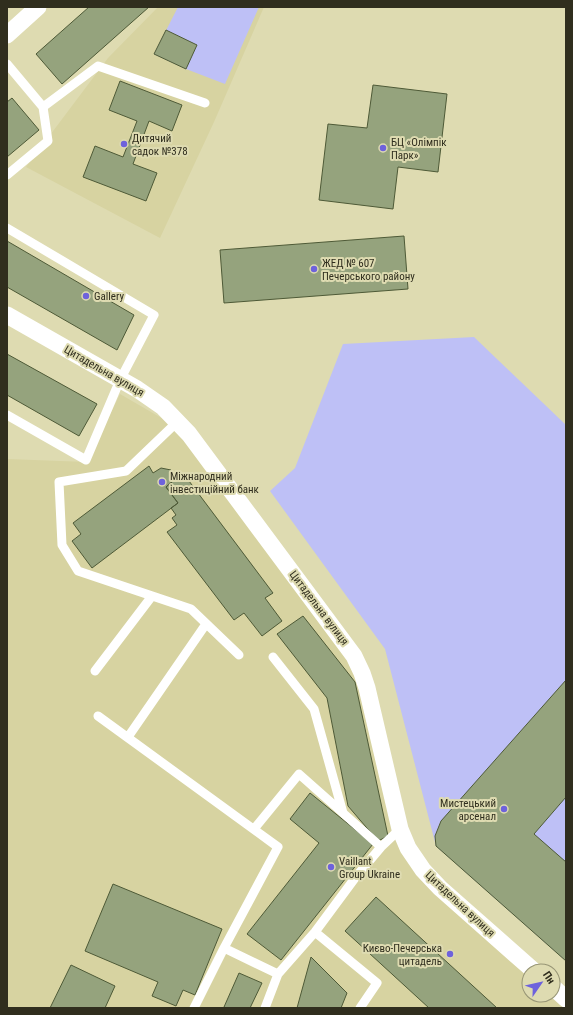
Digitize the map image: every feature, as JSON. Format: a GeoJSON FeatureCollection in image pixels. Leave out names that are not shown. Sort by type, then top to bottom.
{"type":"FeatureCollection","features":[{"type":"Feature","properties":{"kind":"street"},"geometry":{"type":"LineString","coordinates":[[7,35],[38,7]]}},
{"type":"Feature","properties":{"kind":"street","name":"Цитадельна вулиця"},"geometry":{"type":"LineString","coordinates":[[7,315],[137,389],[163,406],[180,423],[354,656],[367,688],[400,828],[408,848],[423,870],[440,888],[525,963]]}},
{"type":"Feature","properties":{"kind":"lane"},"geometry":{"type":"LineString","coordinates":[[7,64],[43,107],[48,141],[7,176]]}},
{"type":"Feature","properties":{"kind":"lane"},"geometry":{"type":"LineString","coordinates":[[43,107],[98,66],[205,103]]}},
{"type":"Feature","properties":{"kind":"lane"},"geometry":{"type":"LineString","coordinates":[[7,228],[154,315],[120,380],[86,460],[7,415]]}},
{"type":"Feature","properties":{"kind":"lane"},"geometry":{"type":"LineString","coordinates":[[180,423],[174,425],[126,472],[59,482],[62,545],[78,571],[191,609],[239,655]]}},
{"type":"Feature","properties":{"kind":"lane"},"geometry":{"type":"LineString","coordinates":[[95,671],[152,596]]}},
{"type":"Feature","properties":{"kind":"lane"},"geometry":{"type":"LineString","coordinates":[[128,737],[206,624]]}},
{"type":"Feature","properties":{"kind":"lane"},"geometry":{"type":"LineString","coordinates":[[273,657],[314,709],[343,813]]}},
{"type":"Feature","properties":{"kind":"lane"},"geometry":{"type":"LineString","coordinates":[[98,716],[278,847],[194,1008]]}},
{"type":"Feature","properties":{"kind":"lane"},"geometry":{"type":"LineString","coordinates":[[254,830],[299,774],[381,847]]}},
{"type":"Feature","properties":{"kind":"lane"},"geometry":{"type":"LineString","coordinates":[[265,1008],[278,974],[315,932],[355,878],[381,847],[400,828]]}},
{"type":"Feature","properties":{"kind":"lane"},"geometry":{"type":"LineString","coordinates":[[315,932],[377,983],[360,1008]]}},
{"type":"Feature","properties":{"kind":"lane"},"geometry":{"type":"LineString","coordinates":[[224,948],[278,974]]}},
{"type":"Feature","properties":{"kind":"shaded area","name":"Дитячий садок №378"},"geometry":{"type":"Polygon","coordinates":[[[158,7],[264,7],[214,122],[160,238],[26,167],[108,58],[158,7]]]}},
{"type":"Feature","properties":{"kind":"shaded area"},"geometry":{"type":"Polygon","coordinates":[[[178,7],[259,7],[225,84],[186,69],[154,54],[178,7]]]}},
{"type":"Feature","properties":{"kind":"shaded area"},"geometry":{"type":"Polygon","coordinates":[[[474,337],[566,425],[566,961],[436,846],[385,649],[270,491],[295,468],[343,344],[474,337]]]}},
{"type":"Feature","properties":{"kind":"shaded area"},"geometry":{"type":"Polygon","coordinates":[[[120,394],[189,434],[346,644],[408,848],[521,963],[521,1003],[561,1003],[561,997],[566,999],[566,1008],[7,1008],[7,459],[87,462],[120,394]]]}},
{"type":"Feature","properties":{"kind":"building"},"geometry":{"type":"Polygon","coordinates":[[[89,7],[149,7],[62,84],[36,54],[89,7]]]}},
{"type":"Feature","properties":{"kind":"building"},"geometry":{"type":"Polygon","coordinates":[[[166,30],[197,45],[186,69],[154,54],[166,30]]]}},
{"type":"Feature","properties":{"kind":"building"},"geometry":{"type":"Polygon","coordinates":[[[120,81],[182,105],[172,131],[149,121],[133,164],[157,173],[146,201],[83,177],[95,146],[123,157],[137,121],[109,110],[120,81]]]}},
{"type":"Feature","properties":{"kind":"building","name":"БЦ «Олімпік Парк»"},"geometry":{"type":"Polygon","coordinates":[[[373,85],[447,94],[438,172],[398,167],[393,209],[319,200],[328,124],[367,128],[373,85]]]}},
{"type":"Feature","properties":{"kind":"building"},"geometry":{"type":"Polygon","coordinates":[[[12,98],[39,130],[7,157],[7,102],[12,98]]]}},
{"type":"Feature","properties":{"kind":"building","name":"ЖЕД № 607 Печерського району"},"geometry":{"type":"Polygon","coordinates":[[[404,236],[408,289],[224,303],[220,250],[404,236]]]}},
{"type":"Feature","properties":{"kind":"building"},"geometry":{"type":"Polygon","coordinates":[[[7,241],[134,315],[117,350],[7,287],[7,241]]]}},
{"type":"Feature","properties":{"kind":"building"},"geometry":{"type":"Polygon","coordinates":[[[7,354],[97,404],[79,436],[7,395],[7,354]]]}},
{"type":"Feature","properties":{"kind":"building"},"geometry":{"type":"Polygon","coordinates":[[[149,466],[153,473],[161,468],[171,470],[176,478],[166,487],[178,503],[92,568],[72,541],[81,534],[73,523],[149,466]]]}},
{"type":"Feature","properties":{"kind":"building"},"geometry":{"type":"Polygon","coordinates":[[[183,473],[273,593],[265,598],[282,621],[262,636],[244,613],[234,620],[167,532],[177,525],[172,518],[176,515],[171,508],[178,503],[166,487],[183,473]]]}},
{"type":"Feature","properties":{"kind":"building"},"geometry":{"type":"Polygon","coordinates":[[[303,616],[355,682],[388,836],[378,841],[348,806],[327,698],[277,634],[303,616]]]}},
{"type":"Feature","properties":{"kind":"building","name":"Мистецький арсенал"},"geometry":{"type":"Polygon","coordinates":[[[566,680],[566,797],[534,834],[566,862],[566,961],[436,846],[435,836],[441,821],[566,680]]]}},
{"type":"Feature","properties":{"kind":"building"},"geometry":{"type":"Polygon","coordinates":[[[310,793],[373,844],[281,960],[247,934],[319,843],[290,819],[310,793]]]}},
{"type":"Feature","properties":{"kind":"building"},"geometry":{"type":"Polygon","coordinates":[[[113,884],[222,929],[195,995],[183,990],[176,1006],[152,996],[158,982],[85,951],[113,884]]]}},
{"type":"Feature","properties":{"kind":"building"},"geometry":{"type":"Polygon","coordinates":[[[376,897],[497,1008],[429,1008],[345,931],[376,897]]]}},
{"type":"Feature","properties":{"kind":"building"},"geometry":{"type":"Polygon","coordinates":[[[311,957],[347,993],[341,1008],[297,1008],[311,957]]]}},
{"type":"Feature","properties":{"kind":"building"},"geometry":{"type":"Polygon","coordinates":[[[71,965],[115,986],[105,1008],[50,1008],[71,965]]]}},
{"type":"Feature","properties":{"kind":"building"},"geometry":{"type":"Polygon","coordinates":[[[239,973],[262,983],[250,1008],[224,1007],[239,973]]]}},
{"type":"Feature","properties":{"kind":"place","name":"Дитячий садок №378"},"geometry":{"type":"Point","coordinates":[124,144]}},
{"type":"Feature","properties":{"kind":"place","name":"БЦ «Олімпік Парк»"},"geometry":{"type":"Point","coordinates":[383,148]}},
{"type":"Feature","properties":{"kind":"place","name":"ЖЕД № 607 Печерського району"},"geometry":{"type":"Point","coordinates":[314,269]}},
{"type":"Feature","properties":{"kind":"place","name":"Gallery"},"geometry":{"type":"Point","coordinates":[86,296]}},
{"type":"Feature","properties":{"kind":"place","name":"Міжнародний інвестиційний банк"},"geometry":{"type":"Point","coordinates":[162,482]}},
{"type":"Feature","properties":{"kind":"place","name":"Мистецький арсенал"},"geometry":{"type":"Point","coordinates":[504,809]}},
{"type":"Feature","properties":{"kind":"place","name":"Vaillant Group Ukraine"},"geometry":{"type":"Point","coordinates":[331,867]}},
{"type":"Feature","properties":{"kind":"place","name":"Києво-Печерська цитадель"},"geometry":{"type":"Point","coordinates":[450,954]}}]}
